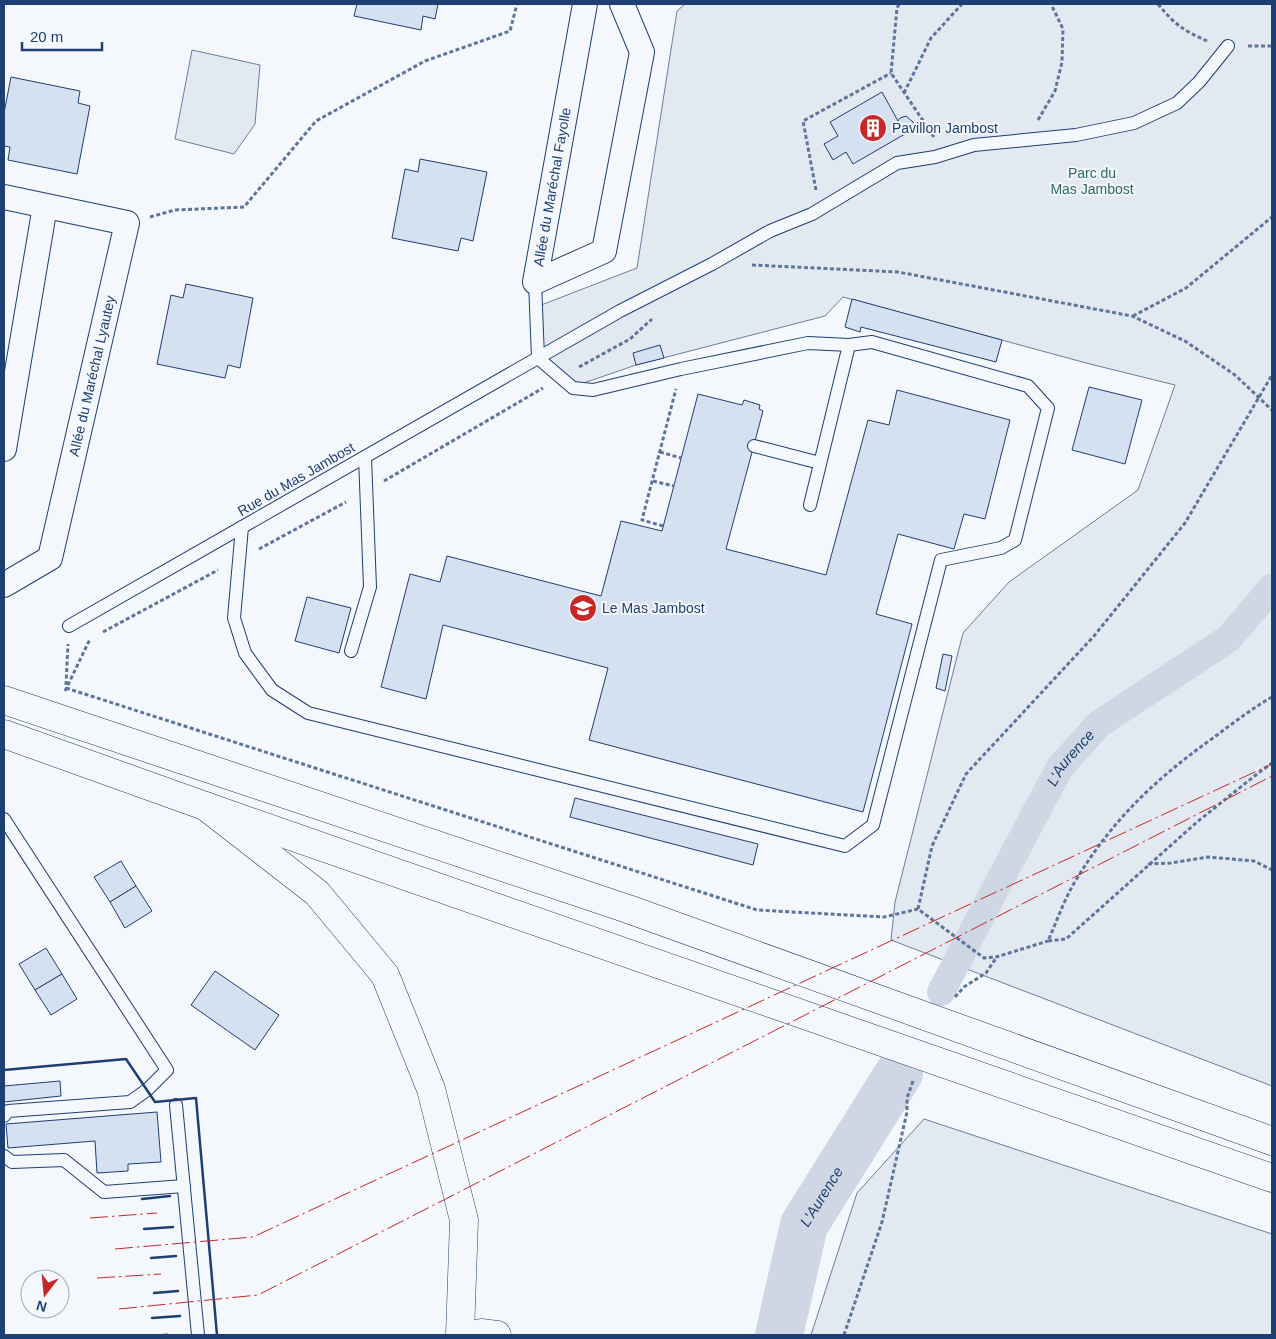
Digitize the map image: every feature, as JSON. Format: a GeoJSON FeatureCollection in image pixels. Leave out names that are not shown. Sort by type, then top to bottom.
{"type":"FeatureCollection","features":[{"type":"Feature","properties":{"kind":"main road"},"geometry":{"type":"LineString","coordinates":[[4,700],[628,909],[1272,1141]]}},
{"type":"Feature","properties":{"kind":"main road"},"geometry":{"type":"LineString","coordinates":[[4,734],[205,806],[1272,1178]]}},
{"type":"Feature","properties":{"kind":"main road"},"geometry":{"type":"LineString","coordinates":[[205,806],[317,893],[385,975],[431,1089],[464,1220],[460,1335]]}},
{"type":"Feature","properties":{"kind":"main road"},"geometry":{"type":"LineString","coordinates":[[474,1335],[497,1335]]}},
{"type":"Feature","properties":{"kind":"street","name":"Allée du Maréchal Fayolle"},"geometry":{"type":"LineString","coordinates":[[535,282],[585,4]]}},
{"type":"Feature","properties":{"kind":"street","name":"Allée du Maréchal Fayolle"},"geometry":{"type":"LineString","coordinates":[[535,282],[604,251],[642,52],[627,5]]}},
{"type":"Feature","properties":{"kind":"street"},"geometry":{"type":"LineString","coordinates":[[4,197],[127,224]]}},
{"type":"Feature","properties":{"kind":"street"},"geometry":{"type":"LineString","coordinates":[[4,449],[45,206]]}},
{"type":"Feature","properties":{"kind":"street","name":"Allée du Maréchal Lyautey"},"geometry":{"type":"LineString","coordinates":[[4,585],[50,558],[127,224]]}},
{"type":"Feature","properties":{"kind":"lane","name":"Rue du Mas Jambost"},"geometry":{"type":"LineString","coordinates":[[69,626],[620,311],[712,264],[770,231],[812,214],[897,163],[935,157],[974,145],[1076,135],[1134,123],[1177,103],[1199,82],[1228,46]]}},
{"type":"Feature","properties":{"kind":"lane"},"geometry":{"type":"LineString","coordinates":[[242,527],[234,618],[245,653],[272,690],[308,713],[845,846],[873,825],[941,560],[1001,548],[1015,540],[1048,408],[1028,386],[872,342],[849,345],[808,343],[681,369],[593,390],[573,388],[538,358],[535,282]]}},
{"type":"Feature","properties":{"kind":"lane"},"geometry":{"type":"LineString","coordinates":[[810,505],[849,345]]}},
{"type":"Feature","properties":{"kind":"lane"},"geometry":{"type":"LineString","coordinates":[[754,446],[820,463]]}},
{"type":"Feature","properties":{"kind":"lane"},"geometry":{"type":"LineString","coordinates":[[351,652],[370,588],[365,457]]}},
{"type":"Feature","properties":{"kind":"lane"},"geometry":{"type":"LineString","coordinates":[[4,819],[167,1070],[147,1090],[130,1102],[8,1112],[4,1116]]}},
{"type":"Feature","properties":{"kind":"lane"},"geometry":{"type":"LineString","coordinates":[[176,1105],[198,1335]]}},
{"type":"Feature","properties":{"kind":"lane"},"geometry":{"type":"LineString","coordinates":[[4,1156],[12,1162],[64,1160],[104,1192],[184,1186]]}},
{"type":"Feature","properties":{"kind":"path"},"geometry":{"type":"LineString","coordinates":[[127,224],[175,210],[244,207],[316,121],[425,60],[510,31],[517,4]]}},
{"type":"Feature","properties":{"kind":"path"},"geometry":{"type":"LineString","coordinates":[[899,4],[897,8],[891,73],[946,154]]}},
{"type":"Feature","properties":{"kind":"path"},"geometry":{"type":"LineString","coordinates":[[904,93],[931,38],[962,4]]}},
{"type":"Feature","properties":{"kind":"path"},"geometry":{"type":"LineString","coordinates":[[1016,141],[1038,120],[1055,91],[1062,62],[1063,29],[1051,4]]}},
{"type":"Feature","properties":{"kind":"path"},"geometry":{"type":"LineString","coordinates":[[820,209],[803,121],[891,73]]}},
{"type":"Feature","properties":{"kind":"path"},"geometry":{"type":"LineString","coordinates":[[1132,316],[1186,288],[1272,217]]}},
{"type":"Feature","properties":{"kind":"path"},"geometry":{"type":"LineString","coordinates":[[712,264],[898,272],[1132,316],[1185,341],[1235,375],[1272,410]]}},
{"type":"Feature","properties":{"kind":"path"},"geometry":{"type":"LineString","coordinates":[[663,526],[642,520],[681,369]]}},
{"type":"Feature","properties":{"kind":"path"},"geometry":{"type":"LineString","coordinates":[[918,909],[932,846],[966,774],[1094,636],[1185,523],[1272,375]]}},
{"type":"Feature","properties":{"kind":"path"},"geometry":{"type":"LineString","coordinates":[[660,452],[681,458]]}},
{"type":"Feature","properties":{"kind":"path"},"geometry":{"type":"LineString","coordinates":[[653,481],[674,486]]}},
{"type":"Feature","properties":{"kind":"path"},"geometry":{"type":"LineString","coordinates":[[69,626],[66,688],[757,910],[884,917],[918,909],[984,958],[996,958],[1048,941],[1066,939],[1204,816],[1272,764]]}},
{"type":"Feature","properties":{"kind":"path"},"geometry":{"type":"LineString","coordinates":[[1048,941],[1072,887],[1103,838],[1132,805],[1178,763],[1252,709],[1272,697]]}},
{"type":"Feature","properties":{"kind":"path"},"geometry":{"type":"LineString","coordinates":[[1148,864],[1171,863],[1208,857],[1254,862],[1272,870]]}},
{"type":"Feature","properties":{"kind":"path"},"geometry":{"type":"LineString","coordinates":[[955,997],[964,987],[986,973],[996,958]]}},
{"type":"Feature","properties":{"kind":"path"},"geometry":{"type":"LineString","coordinates":[[844,1335],[882,1222],[907,1112],[907,1098],[914,1078]]}},
{"type":"Feature","properties":{"kind":"green space","name":"Parc du Mas Jambost"},"geometry":{"type":"Polygon","coordinates":[[[685,4],[1272,4],[1272,1086],[891,940],[895,902],[963,633],[1009,582],[1138,490],[1175,385],[843,297],[825,316],[636,365],[575,386],[538,358],[536,307],[637,268],[677,11],[685,4]]]}},
{"type":"Feature","properties":{"kind":"green space"},"geometry":{"type":"Polygon","coordinates":[[[192,50],[260,65],[255,124],[234,154],[175,139],[192,50]]]}},
{"type":"Feature","properties":{"kind":"green space"},"geometry":{"type":"Polygon","coordinates":[[[924,1119],[1272,1234],[1272,1335],[811,1335],[857,1193],[924,1119]]]}},
{"type":"Feature","properties":{"kind":"building"},"geometry":{"type":"Polygon","coordinates":[[[357,4],[438,4],[435,19],[423,16],[421,30],[354,16],[357,4]]]}},
{"type":"Feature","properties":{"kind":"building"},"geometry":{"type":"Polygon","coordinates":[[[11,77],[80,91],[78,103],[90,106],[77,174],[8,160],[10,147],[4,146],[4,113],[11,77]]]}},
{"type":"Feature","properties":{"kind":"building","name":"Pavillon Jambost"},"geometry":{"type":"Polygon","coordinates":[[[882,92],[898,121],[906,116],[913,122],[912,130],[904,132],[905,134],[853,164],[846,152],[833,160],[824,144],[838,136],[830,122],[882,92]]]}},
{"type":"Feature","properties":{"kind":"building"},"geometry":{"type":"Polygon","coordinates":[[[420,159],[487,172],[473,241],[461,238],[458,251],[392,238],[405,169],[418,172],[420,159]]]}},
{"type":"Feature","properties":{"kind":"building"},"geometry":{"type":"Polygon","coordinates":[[[186,284],[253,298],[240,368],[228,365],[225,378],[157,364],[171,295],[183,298],[186,284]]]}},
{"type":"Feature","properties":{"kind":"building"},"geometry":{"type":"Polygon","coordinates":[[[852,299],[1002,340],[996,362],[861,327],[860,332],[845,327],[852,299]]]}},
{"type":"Feature","properties":{"kind":"building"},"geometry":{"type":"Polygon","coordinates":[[[660,345],[664,358],[636,365],[633,353],[660,345]]]}},
{"type":"Feature","properties":{"kind":"building"},"geometry":{"type":"Polygon","coordinates":[[[1089,387],[1142,400],[1125,464],[1072,450],[1089,387]]]}},
{"type":"Feature","properties":{"kind":"building"},"geometry":{"type":"Polygon","coordinates":[[[897,390],[1010,420],[985,519],[964,514],[954,549],[898,534],[876,614],[912,624],[863,812],[589,740],[608,668],[443,625],[426,699],[381,687],[410,574],[440,582],[447,556],[601,596],[621,521],[662,531],[698,394],[742,405],[744,400],[760,405],[759,409],[763,411],[726,549],[826,575],[868,420],[889,425],[897,390]]]}},
{"type":"Feature","properties":{"kind":"building"},"geometry":{"type":"Polygon","coordinates":[[[307,597],[351,608],[339,653],[295,641],[307,597]]]}},
{"type":"Feature","properties":{"kind":"building"},"geometry":{"type":"Polygon","coordinates":[[[943,654],[952,656],[945,691],[936,688],[943,654]]]}},
{"type":"Feature","properties":{"kind":"building"},"geometry":{"type":"Polygon","coordinates":[[[575,798],[758,844],[753,865],[570,817],[575,798]]]}},
{"type":"Feature","properties":{"kind":"building"},"geometry":{"type":"Polygon","coordinates":[[[121,861],[136,886],[110,902],[94,877],[121,861]]]}},
{"type":"Feature","properties":{"kind":"building"},"geometry":{"type":"Polygon","coordinates":[[[136,886],[152,911],[125,928],[110,902],[136,886]]]}},
{"type":"Feature","properties":{"kind":"building"},"geometry":{"type":"Polygon","coordinates":[[[46,948],[62,974],[35,990],[19,964],[46,948]]]}},
{"type":"Feature","properties":{"kind":"building"},"geometry":{"type":"Polygon","coordinates":[[[215,971],[279,1015],[255,1050],[191,1005],[215,971]]]}},
{"type":"Feature","properties":{"kind":"building"},"geometry":{"type":"Polygon","coordinates":[[[62,974],[77,999],[51,1015],[35,990],[62,974]]]}},
{"type":"Feature","properties":{"kind":"building"},"geometry":{"type":"Polygon","coordinates":[[[60,1081],[61,1096],[4,1102],[4,1086],[60,1081]]]}},
{"type":"Feature","properties":{"kind":"building"},"geometry":{"type":"Polygon","coordinates":[[[157,1112],[161,1162],[128,1164],[128,1171],[97,1173],[95,1141],[8,1148],[6,1124],[157,1112]]]}},
{"type":"Feature","properties":{"kind":"waterway","name":"L'Aurence"},"geometry":{"type":"LineString","coordinates":[[941,992],[1061,766],[1099,724],[1228,639],[1272,588]]}},
{"type":"Feature","properties":{"kind":"waterway","name":"L'Aurence"},"geometry":{"type":"LineString","coordinates":[[779,1335],[804,1225],[899,1073]]}},
{"type":"Feature","properties":{"kind":"wall"},"geometry":{"type":"LineString","coordinates":[[4,1070],[126,1059],[155,1102],[196,1098],[217,1335]]}},
{"type":"Feature","properties":{"kind":"wall"},"geometry":{"type":"LineString","coordinates":[[142,1199],[170,1196]]}},
{"type":"Feature","properties":{"kind":"wall"},"geometry":{"type":"LineString","coordinates":[[144,1229],[173,1227]]}},
{"type":"Feature","properties":{"kind":"wall"},"geometry":{"type":"LineString","coordinates":[[151,1258],[176,1256]]}},
{"type":"Feature","properties":{"kind":"wall"},"geometry":{"type":"LineString","coordinates":[[154,1293],[178,1291]]}},
{"type":"Feature","properties":{"kind":"wall"},"geometry":{"type":"LineString","coordinates":[[152,1318],[180,1316]]}},
{"type":"Feature","properties":{"kind":"power"},"geometry":{"type":"LineString","coordinates":[[115,1249],[253,1237],[1272,764]]}},
{"type":"Feature","properties":{"kind":"power"},"geometry":{"type":"LineString","coordinates":[[119,1309],[258,1295],[1272,776]]}},
{"type":"Feature","properties":{"kind":"power"},"geometry":{"type":"LineString","coordinates":[[90,1218],[157,1213]]}},
{"type":"Feature","properties":{"kind":"power"},"geometry":{"type":"LineString","coordinates":[[97,1278],[161,1274]]}},
{"type":"Feature","properties":{"kind":"power"},"geometry":{"type":"LineString","coordinates":[[153,1335],[168,1334]]}},
{"type":"Feature","properties":{"kind":"place","name":"Pavillon Jambost"},"geometry":{"type":"Point","coordinates":[873,128]}},
{"type":"Feature","properties":{"kind":"place","name":"Le Mas Jambost"},"geometry":{"type":"Point","coordinates":[583,608]}}]}
